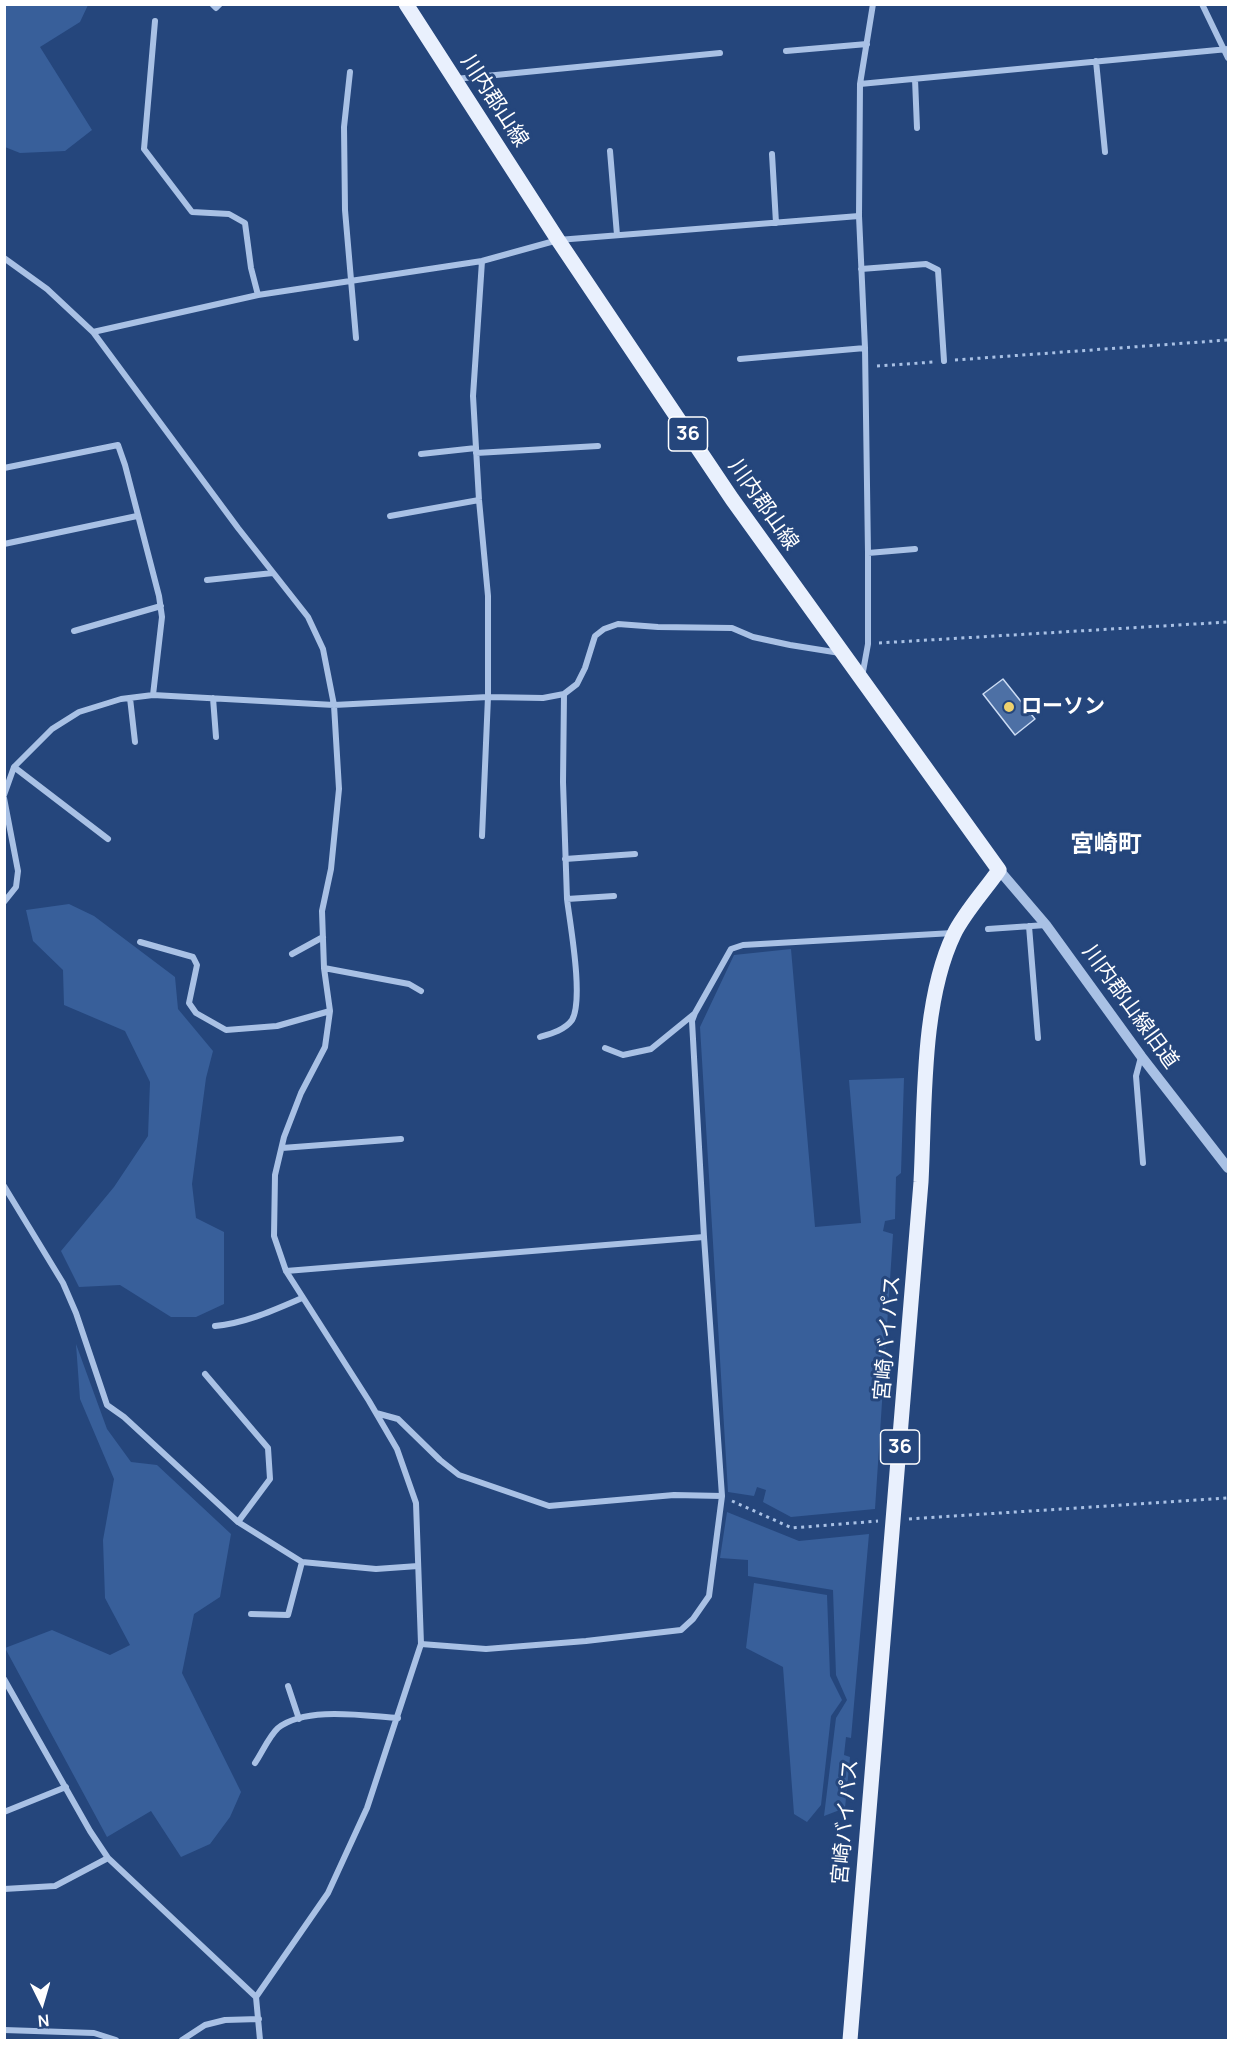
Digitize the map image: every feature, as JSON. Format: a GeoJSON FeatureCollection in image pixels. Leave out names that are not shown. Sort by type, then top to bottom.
{"type":"FeatureCollection","features":[{"type":"Feature","properties":{"kind":"main road","name":"川内郡山線"},"geometry":{"type":"LineString","coordinates":[[406,4],[558,240],[732,499],[999,870]]}},
{"type":"Feature","properties":{"kind":"main road","name":"宮崎バイパス"},"geometry":{"type":"LineString","coordinates":[[850,2040],[921,1182],[931,1019],[941,970],[955,933],[999,870]]}},
{"type":"Feature","properties":{"kind":"street"},"geometry":{"type":"LineString","coordinates":[[212,4],[216,8],[220,4]]}},
{"type":"Feature","properties":{"kind":"street"},"geometry":{"type":"LineString","coordinates":[[862,682],[868,644],[868,553],[865,348],[859,216],[860,84],[873,4]]}},
{"type":"Feature","properties":{"kind":"street"},"geometry":{"type":"LineString","coordinates":[[1202,4],[1226,49],[1228,58]]}},
{"type":"Feature","properties":{"kind":"street"},"geometry":{"type":"LineString","coordinates":[[155,21],[144,148],[192,212],[229,214],[245,224],[251,268],[258,295]]}},
{"type":"Feature","properties":{"kind":"street"},"geometry":{"type":"LineString","coordinates":[[786,51],[867,44]]}},
{"type":"Feature","properties":{"kind":"street"},"geometry":{"type":"LineString","coordinates":[[860,84],[1226,49]]}},
{"type":"Feature","properties":{"kind":"street"},"geometry":{"type":"LineString","coordinates":[[455,79],[720,53]]}},
{"type":"Feature","properties":{"kind":"street"},"geometry":{"type":"LineString","coordinates":[[1096,61],[1105,152]]}},
{"type":"Feature","properties":{"kind":"street"},"geometry":{"type":"LineString","coordinates":[[350,72],[344,127],[345,210],[356,338]]}},
{"type":"Feature","properties":{"kind":"street"},"geometry":{"type":"LineString","coordinates":[[915,78],[917,128]]}},
{"type":"Feature","properties":{"kind":"street"},"geometry":{"type":"LineString","coordinates":[[610,151],[617,235]]}},
{"type":"Feature","properties":{"kind":"street"},"geometry":{"type":"LineString","coordinates":[[772,154],[776,223]]}},
{"type":"Feature","properties":{"kind":"street"},"geometry":{"type":"LineString","coordinates":[[93,332],[258,295],[482,261],[558,240],[859,216]]}},
{"type":"Feature","properties":{"kind":"street"},"geometry":{"type":"LineString","coordinates":[[4,258],[47,289],[93,332],[308,617],[323,649],[334,705],[339,789],[331,869],[322,911],[324,968],[330,1011],[326,1047],[302,1093],[282,1148],[275,1175],[274,1236],[286,1272],[397,1449],[416,1503],[421,1644],[367,1808],[328,1893],[256,1997]]}},
{"type":"Feature","properties":{"kind":"street"},"geometry":{"type":"LineString","coordinates":[[482,261],[473,396],[488,596],[488,697],[482,836]]}},
{"type":"Feature","properties":{"kind":"street"},"geometry":{"type":"LineString","coordinates":[[861,269],[926,264],[938,270],[945,361]]}},
{"type":"Feature","properties":{"kind":"street"},"geometry":{"type":"LineString","coordinates":[[740,359],[865,348]]}},
{"type":"Feature","properties":{"kind":"street"},"geometry":{"type":"LineString","coordinates":[[4,468],[118,445],[161,606],[162,617],[153,695]]}},
{"type":"Feature","properties":{"kind":"street"},"geometry":{"type":"LineString","coordinates":[[421,454],[598,446]]}},
{"type":"Feature","properties":{"kind":"street"},"geometry":{"type":"LineString","coordinates":[[390,516],[479,500]]}},
{"type":"Feature","properties":{"kind":"street"},"geometry":{"type":"LineString","coordinates":[[4,544],[137,516]]}},
{"type":"Feature","properties":{"kind":"street"},"geometry":{"type":"LineString","coordinates":[[868,553],[915,549]]}},
{"type":"Feature","properties":{"kind":"street"},"geometry":{"type":"LineString","coordinates":[[207,580],[273,573]]}},
{"type":"Feature","properties":{"kind":"street"},"geometry":{"type":"LineString","coordinates":[[74,631],[161,606]]}},
{"type":"Feature","properties":{"kind":"street"},"geometry":{"type":"LineString","coordinates":[[4,902],[16,887],[18,871],[4,796],[14,768],[52,729],[79,712],[129,698],[153,695],[334,705],[488,697],[543,698],[564,694],[577,684],[585,668],[595,636],[604,629],[618,624],[732,628],[753,637],[843,654]]}},
{"type":"Feature","properties":{"kind":"street"},"geometry":{"type":"LineString","coordinates":[[540,1037],[559,1031],[572,1019],[576,1000],[577,978],[567,899],[565,859],[564,694]]}},
{"type":"Feature","properties":{"kind":"street"},"geometry":{"type":"LineString","coordinates":[[129,698],[135,742]]}},
{"type":"Feature","properties":{"kind":"street"},"geometry":{"type":"LineString","coordinates":[[213,698],[216,737]]}},
{"type":"Feature","properties":{"kind":"street"},"geometry":{"type":"LineString","coordinates":[[14,768],[108,839]]}},
{"type":"Feature","properties":{"kind":"street"},"geometry":{"type":"LineString","coordinates":[[565,859],[635,854]]}},
{"type":"Feature","properties":{"kind":"street","name":"川内郡山線旧道"},"geometry":{"type":"LineString","coordinates":[[999,870],[1046,925],[1141,1056],[1228,1168]]}},
{"type":"Feature","properties":{"kind":"street"},"geometry":{"type":"LineString","coordinates":[[567,899],[614,896]]}},
{"type":"Feature","properties":{"kind":"street"},"geometry":{"type":"LineString","coordinates":[[988,929],[1046,925]]}},
{"type":"Feature","properties":{"kind":"street"},"geometry":{"type":"LineString","coordinates":[[1029,926],[1038,1038]]}},
{"type":"Feature","properties":{"kind":"street"},"geometry":{"type":"LineString","coordinates":[[421,1644],[486,1648],[586,1641],[681,1630],[693,1619],[709,1596],[722,1496],[704,1237],[692,1021],[695,1013],[731,949],[743,945],[955,933]]}},
{"type":"Feature","properties":{"kind":"street"},"geometry":{"type":"LineString","coordinates":[[292,954],[323,937]]}},
{"type":"Feature","properties":{"kind":"street"},"geometry":{"type":"LineString","coordinates":[[140,942],[193,957],[197,965],[189,1003],[196,1013],[226,1030],[277,1026],[330,1011]]}},
{"type":"Feature","properties":{"kind":"street"},"geometry":{"type":"LineString","coordinates":[[324,968],[409,984],[421,991]]}},
{"type":"Feature","properties":{"kind":"street"},"geometry":{"type":"LineString","coordinates":[[606,1048],[623,1055],[651,1049],[695,1013]]}},
{"type":"Feature","properties":{"kind":"street"},"geometry":{"type":"LineString","coordinates":[[1141,1056],[1136,1076],[1143,1163]]}},
{"type":"Feature","properties":{"kind":"street"},"geometry":{"type":"LineString","coordinates":[[282,1148],[401,1139]]}},
{"type":"Feature","properties":{"kind":"street"},"geometry":{"type":"LineString","coordinates":[[4,1186],[63,1283],[76,1313],[106,1405],[124,1417],[238,1522],[302,1562],[376,1569],[418,1566]]}},
{"type":"Feature","properties":{"kind":"street"},"geometry":{"type":"LineString","coordinates":[[286,1272],[704,1237]]}},
{"type":"Feature","properties":{"kind":"street"},"geometry":{"type":"LineString","coordinates":[[215,1326],[231,1325],[269,1313],[302,1298]]}},
{"type":"Feature","properties":{"kind":"street"},"geometry":{"type":"LineString","coordinates":[[205,1374],[268,1448],[270,1479],[238,1522]]}},
{"type":"Feature","properties":{"kind":"street"},"geometry":{"type":"LineString","coordinates":[[376,1413],[398,1419],[459,1475],[549,1506],[674,1495],[722,1496]]}},
{"type":"Feature","properties":{"kind":"street"},"geometry":{"type":"LineString","coordinates":[[251,1614],[288,1615],[302,1562]]}},
{"type":"Feature","properties":{"kind":"street"},"geometry":{"type":"LineString","coordinates":[[4,1679],[90,1831],[108,1858],[256,1997],[260,2040]]}},
{"type":"Feature","properties":{"kind":"street"},"geometry":{"type":"LineString","coordinates":[[288,1686],[299,1719]]}},
{"type":"Feature","properties":{"kind":"street"},"geometry":{"type":"LineString","coordinates":[[255,1763],[277,1729],[311,1715],[398,1718]]}},
{"type":"Feature","properties":{"kind":"street"},"geometry":{"type":"LineString","coordinates":[[4,1812],[66,1787]]}},
{"type":"Feature","properties":{"kind":"street"},"geometry":{"type":"LineString","coordinates":[[4,1889],[56,1886],[108,1858]]}},
{"type":"Feature","properties":{"kind":"street"},"geometry":{"type":"LineString","coordinates":[[182,2040],[205,2025],[225,2020],[259,2019]]}},
{"type":"Feature","properties":{"kind":"street"},"geometry":{"type":"LineString","coordinates":[[4,2030],[94,2033],[116,2040]]}},
{"type":"Feature","properties":{"kind":"path"},"geometry":{"type":"LineString","coordinates":[[865,367],[1228,340]]}},
{"type":"Feature","properties":{"kind":"path"},"geometry":{"type":"LineString","coordinates":[[868,644],[1228,622]]}},
{"type":"Feature","properties":{"kind":"path"},"geometry":{"type":"LineString","coordinates":[[722,1496],[792,1528],[1228,1498]]}},
{"type":"Feature","properties":{"kind":"shaded area"},"geometry":{"type":"Polygon","coordinates":[[[5,4],[88,5],[80,22],[40,47],[92,130],[65,151],[20,153],[5,147],[5,4]]]}},
{"type":"Feature","properties":{"kind":"shaded area"},"geometry":{"type":"Polygon","coordinates":[[[69,904],[94,916],[175,977],[178,1009],[213,1051],[206,1078],[192,1184],[196,1218],[224,1232],[224,1304],[196,1317],[171,1317],[120,1285],[79,1287],[61,1251],[114,1187],[148,1136],[150,1082],[125,1031],[64,1005],[63,970],[33,941],[26,910],[69,904]]]}},
{"type":"Feature","properties":{"kind":"shaded area"},"geometry":{"type":"Polygon","coordinates":[[[791,949],[815,1227],[861,1223],[849,1080],[904,1078],[901,1173],[896,1177],[895,1219],[885,1221],[883,1231],[893,1234],[875,1509],[791,1517],[763,1502],[766,1490],[757,1487],[754,1496],[728,1492],[700,1027],[734,955],[791,949]]]}},
{"type":"Feature","properties":{"kind":"shaded area"},"geometry":{"type":"Polygon","coordinates":[[[76,1344],[107,1429],[131,1462],[157,1465],[231,1534],[220,1597],[194,1614],[182,1673],[241,1792],[230,1817],[210,1844],[181,1857],[151,1811],[107,1837],[5,1648],[52,1630],[110,1655],[130,1645],[105,1598],[103,1540],[114,1479],[80,1399],[76,1344]]]}},
{"type":"Feature","properties":{"kind":"shaded area"},"geometry":{"type":"Polygon","coordinates":[[[727,1512],[799,1541],[869,1534],[851,1738],[846,1737],[844,1755],[850,1757],[845,1808],[824,1816],[836,1718],[847,1700],[836,1675],[833,1590],[748,1576],[748,1560],[720,1558],[727,1512]]]}},
{"type":"Feature","properties":{"kind":"shaded area"},"geometry":{"type":"Polygon","coordinates":[[[754,1583],[827,1595],[830,1676],[842,1700],[831,1716],[821,1805],[807,1822],[794,1814],[783,1667],[746,1648],[754,1583]]]}},
{"type":"Feature","properties":{"kind":"building","name":"ローソン"},"geometry":{"type":"Polygon","coordinates":[[[1003,679],[1035,719],[1015,735],[983,694],[1003,679]]]}},
{"type":"Feature","properties":{"kind":"place","name":"ローソン"},"geometry":{"type":"Point","coordinates":[1009,707]}},
{"type":"Feature","properties":{"kind":"district","name":"宮崎町"},"geometry":{"type":"Point","coordinates":[1106,845]}}]}
